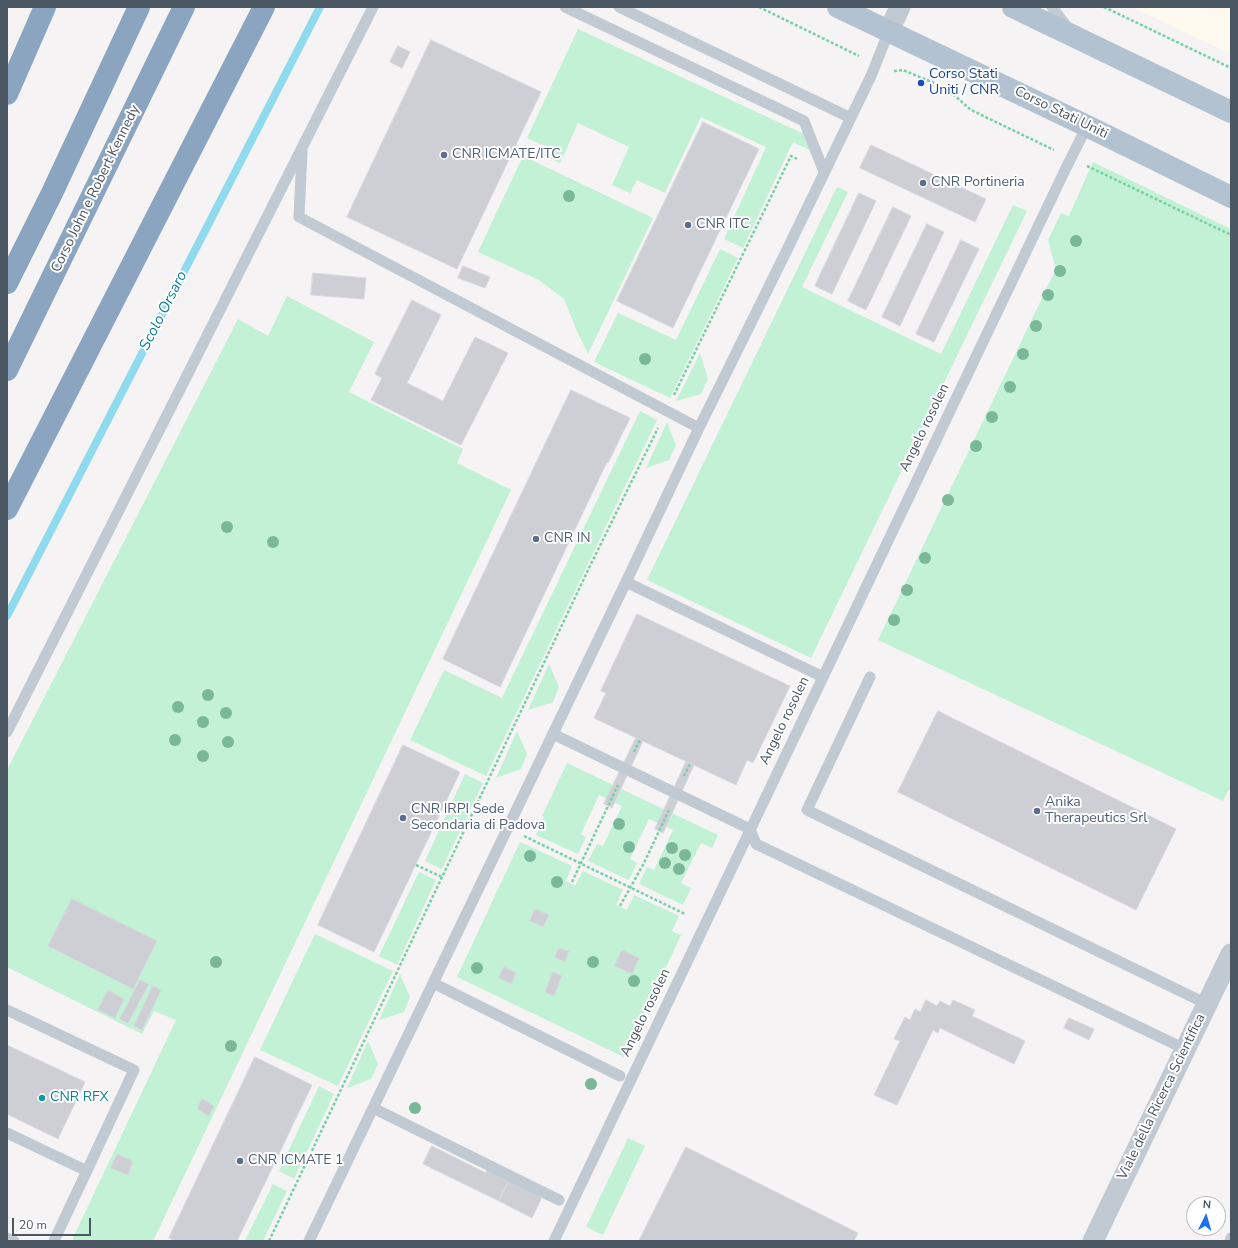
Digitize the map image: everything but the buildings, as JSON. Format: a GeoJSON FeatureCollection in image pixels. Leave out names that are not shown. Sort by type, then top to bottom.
{"type":"FeatureCollection","features":[{"type":"Feature","properties":{"kind":"highway"},"geometry":{"type":"LineString","coordinates":[[7,94],[45,7]]}},
{"type":"Feature","properties":{"kind":"highway"},"geometry":{"type":"LineString","coordinates":[[7,283],[52,193],[139,7]]}},
{"type":"Feature","properties":{"kind":"highway","name":"Corso John e Robert Kennedy"},"geometry":{"type":"LineString","coordinates":[[7,370],[184,7]]}},
{"type":"Feature","properties":{"kind":"highway"},"geometry":{"type":"LineString","coordinates":[[7,510],[264,7]]}},
{"type":"Feature","properties":{"kind":"main road","name":"Corso Stati Uniti"},"geometry":{"type":"LineString","coordinates":[[838,7],[1088,126],[1231,197]]}},
{"type":"Feature","properties":{"kind":"main road"},"geometry":{"type":"LineString","coordinates":[[1013,7],[1231,112]]}},
{"type":"Feature","properties":{"kind":"street"},"geometry":{"type":"LineString","coordinates":[[889,31],[900,7]]}},
{"type":"Feature","properties":{"kind":"street","name":"Viale della Ricerca Scientifica"},"geometry":{"type":"LineString","coordinates":[[1093,1241],[1231,955]]}},
{"type":"Feature","properties":{"kind":"lane"},"geometry":{"type":"LineString","coordinates":[[7,732],[373,7]]}},
{"type":"Feature","properties":{"kind":"lane"},"geometry":{"type":"LineString","coordinates":[[565,7],[804,121],[824,172]]}},
{"type":"Feature","properties":{"kind":"lane"},"geometry":{"type":"LineString","coordinates":[[619,7],[851,118]]}},
{"type":"Feature","properties":{"kind":"lane"},"geometry":{"type":"LineString","coordinates":[[1052,7],[1074,37]]}},
{"type":"Feature","properties":{"kind":"lane"},"geometry":{"type":"LineString","coordinates":[[309,1241],[699,428],[851,118],[871,76],[889,31]]}},
{"type":"Feature","properties":{"kind":"lane","name":"Angelo rosolen"},"geometry":{"type":"LineString","coordinates":[[554,1241],[1044,214],[1088,126]]}},
{"type":"Feature","properties":{"kind":"lane"},"geometry":{"type":"LineString","coordinates":[[302,148],[299,217],[699,428]]}},
{"type":"Feature","properties":{"kind":"lane"},"geometry":{"type":"LineString","coordinates":[[626,582],[823,677]]}},
{"type":"Feature","properties":{"kind":"lane"},"geometry":{"type":"LineString","coordinates":[[870,677],[807,810],[1207,1004]]}},
{"type":"Feature","properties":{"kind":"lane"},"geometry":{"type":"LineString","coordinates":[[553,734],[750,829],[756,844],[1185,1049]]}},
{"type":"Feature","properties":{"kind":"lane"},"geometry":{"type":"LineString","coordinates":[[433,983],[620,1076]]}},
{"type":"Feature","properties":{"kind":"lane"},"geometry":{"type":"LineString","coordinates":[[7,1010],[134,1070],[54,1241]]}},
{"type":"Feature","properties":{"kind":"lane"},"geometry":{"type":"LineString","coordinates":[[373,1108],[559,1200]]}},
{"type":"Feature","properties":{"kind":"lane"},"geometry":{"type":"LineString","coordinates":[[7,1133],[87,1171]]}},
{"type":"Feature","properties":{"kind":"lane"},"geometry":{"type":"LineString","coordinates":[[7,1238],[14,1241]]}},
{"type":"Feature","properties":{"kind":"path"},"geometry":{"type":"LineString","coordinates":[[759,7],[857,55]]}},
{"type":"Feature","properties":{"kind":"path"},"geometry":{"type":"LineString","coordinates":[[1104,7],[1231,68]]}},
{"type":"Feature","properties":{"kind":"path"},"geometry":{"type":"LineString","coordinates":[[893,72],[903,70],[946,88],[971,110],[1053,150]]}},
{"type":"Feature","properties":{"kind":"path"},"geometry":{"type":"LineString","coordinates":[[269,1241],[590,566],[791,156],[824,172]]}},
{"type":"Feature","properties":{"kind":"path"},"geometry":{"type":"LineString","coordinates":[[1086,165],[1231,235]]}},
{"type":"Feature","properties":{"kind":"path"},"geometry":{"type":"LineString","coordinates":[[572,882],[619,784]]}},
{"type":"Feature","properties":{"kind":"path"},"geometry":{"type":"LineString","coordinates":[[620,906],[644,863],[670,807]]}},
{"type":"Feature","properties":{"kind":"path"},"geometry":{"type":"LineString","coordinates":[[523,836],[685,914]]}},
{"type":"Feature","properties":{"kind":"path"},"geometry":{"type":"LineString","coordinates":[[416,865],[442,877]]}},
{"type":"Feature","properties":{"kind":"shaded area"},"geometry":{"type":"Polygon","coordinates":[[[1131,7],[1231,7],[1231,54],[1131,7]]]}},
{"type":"Feature","properties":{"kind":"green space"},"geometry":{"type":"Polygon","coordinates":[[[578,29],[817,140],[812,151],[793,142],[743,248],[724,239],[766,147],[701,117],[665,193],[637,180],[630,193],[612,185],[629,147],[578,123],[560,163],[541,154],[545,146],[527,138],[578,29]]]}},
{"type":"Feature","properties":{"kind":"green space"},"geometry":{"type":"Polygon","coordinates":[[[523,156],[653,218],[588,354],[564,299],[539,280],[478,252],[523,156]]]}},
{"type":"Feature","properties":{"kind":"green space"},"geometry":{"type":"Polygon","coordinates":[[[1093,162],[1231,229],[1231,791],[1228,790],[1223,801],[878,640],[1056,269],[1048,240],[1061,213],[1069,216],[1093,162]]]}},
{"type":"Feature","properties":{"kind":"green space"},"geometry":{"type":"Polygon","coordinates":[[[837,187],[848,192],[802,287],[941,354],[1013,205],[1027,211],[811,658],[647,580],[837,187]]]}},
{"type":"Feature","properties":{"kind":"green space"},"geometry":{"type":"Polygon","coordinates":[[[720,249],[738,258],[670,398],[594,362],[618,313],[676,340],[720,249]]]}},
{"type":"Feature","properties":{"kind":"green space"},"geometry":{"type":"Polygon","coordinates":[[[287,296],[374,342],[349,392],[463,449],[457,463],[511,490],[153,1241],[74,1241],[73,1238],[176,1020],[154,1011],[142,1034],[7,967],[7,770],[238,319],[268,336],[287,296]]]}},
{"type":"Feature","properties":{"kind":"green space"},"geometry":{"type":"Polygon","coordinates":[[[700,353],[708,379],[701,394],[676,401],[700,353]]]}},
{"type":"Feature","properties":{"kind":"green space"},"geometry":{"type":"Polygon","coordinates":[[[640,411],[657,420],[486,776],[410,740],[444,670],[502,698],[640,411]]]}},
{"type":"Feature","properties":{"kind":"green space"},"geometry":{"type":"Polygon","coordinates":[[[667,422],[676,445],[669,460],[646,468],[667,422]]]}},
{"type":"Feature","properties":{"kind":"green space"},"geometry":{"type":"Polygon","coordinates":[[[549,664],[559,687],[553,702],[528,710],[549,664]]]}},
{"type":"Feature","properties":{"kind":"green space"},"geometry":{"type":"Polygon","coordinates":[[[517,731],[527,754],[521,769],[496,778],[517,731]]]}},
{"type":"Feature","properties":{"kind":"green space"},"geometry":{"type":"Polygon","coordinates":[[[567,763],[718,835],[712,848],[701,843],[681,883],[691,888],[683,905],[639,884],[647,867],[654,870],[673,830],[649,819],[630,859],[637,863],[629,880],[588,861],[597,844],[603,846],[622,806],[599,795],[581,834],[586,837],[578,854],[536,835],[544,817],[542,816],[567,763]]]}},
{"type":"Feature","properties":{"kind":"green space"},"geometry":{"type":"Polygon","coordinates":[[[465,774],[483,783],[442,869],[425,861],[465,774]]]}},
{"type":"Feature","properties":{"kind":"green space"},"geometry":{"type":"Polygon","coordinates":[[[520,842],[572,866],[566,881],[575,886],[583,871],[623,890],[616,905],[627,910],[634,895],[679,916],[672,931],[681,935],[624,1057],[457,977],[520,842]]]}},
{"type":"Feature","properties":{"kind":"green space"},"geometry":{"type":"Polygon","coordinates":[[[419,872],[436,880],[397,965],[379,956],[419,872]]]}},
{"type":"Feature","properties":{"kind":"green space"},"geometry":{"type":"Polygon","coordinates":[[[315,934],[393,971],[338,1086],[260,1050],[315,934]]]}},
{"type":"Feature","properties":{"kind":"green space"},"geometry":{"type":"Polygon","coordinates":[[[400,974],[410,997],[404,1012],[379,1020],[400,974]]]}},
{"type":"Feature","properties":{"kind":"green space"},"geometry":{"type":"Polygon","coordinates":[[[368,1041],[378,1064],[371,1079],[347,1088],[368,1041]]]}},
{"type":"Feature","properties":{"kind":"green space"},"geometry":{"type":"Polygon","coordinates":[[[319,1086],[334,1094],[294,1179],[279,1171],[319,1086]]]}},
{"type":"Feature","properties":{"kind":"green space"},"geometry":{"type":"Polygon","coordinates":[[[628,1138],[645,1146],[603,1235],[586,1227],[628,1138]]]}},
{"type":"Feature","properties":{"kind":"green space"},"geometry":{"type":"Polygon","coordinates":[[[273,1184],[287,1191],[263,1241],[245,1241],[273,1184]]]}},
{"type":"Feature","properties":{"kind":"waterway","name":"Scolo Orsaro"},"geometry":{"type":"LineString","coordinates":[[7,616],[320,7]]}},
{"type":"Feature","properties":{"kind":"place","name":"Corso Stati Uniti / CNR"},"geometry":{"type":"Point","coordinates":[921,83]}},
{"type":"Feature","properties":{"kind":"place","name":"CNR ICMATE/ITC"},"geometry":{"type":"Point","coordinates":[444,155]}},
{"type":"Feature","properties":{"kind":"place","name":"CNR Portineria"},"geometry":{"type":"Point","coordinates":[923,183]}},
{"type":"Feature","properties":{"kind":"place","name":"CNR ITC"},"geometry":{"type":"Point","coordinates":[688,225]}},
{"type":"Feature","properties":{"kind":"place","name":"CNR IN"},"geometry":{"type":"Point","coordinates":[536,539]}},
{"type":"Feature","properties":{"kind":"place","name":"Anika Therapeutics Srl"},"geometry":{"type":"Point","coordinates":[1037,811]}},
{"type":"Feature","properties":{"kind":"place","name":"CNR IRPI Sede Secondaria di Padova"},"geometry":{"type":"Point","coordinates":[403,818]}},
{"type":"Feature","properties":{"kind":"place","name":"CNR RFX"},"geometry":{"type":"Point","coordinates":[42,1098]}},
{"type":"Feature","properties":{"kind":"place","name":"CNR ICMATE 1"},"geometry":{"type":"Point","coordinates":[240,1161]}}]}
